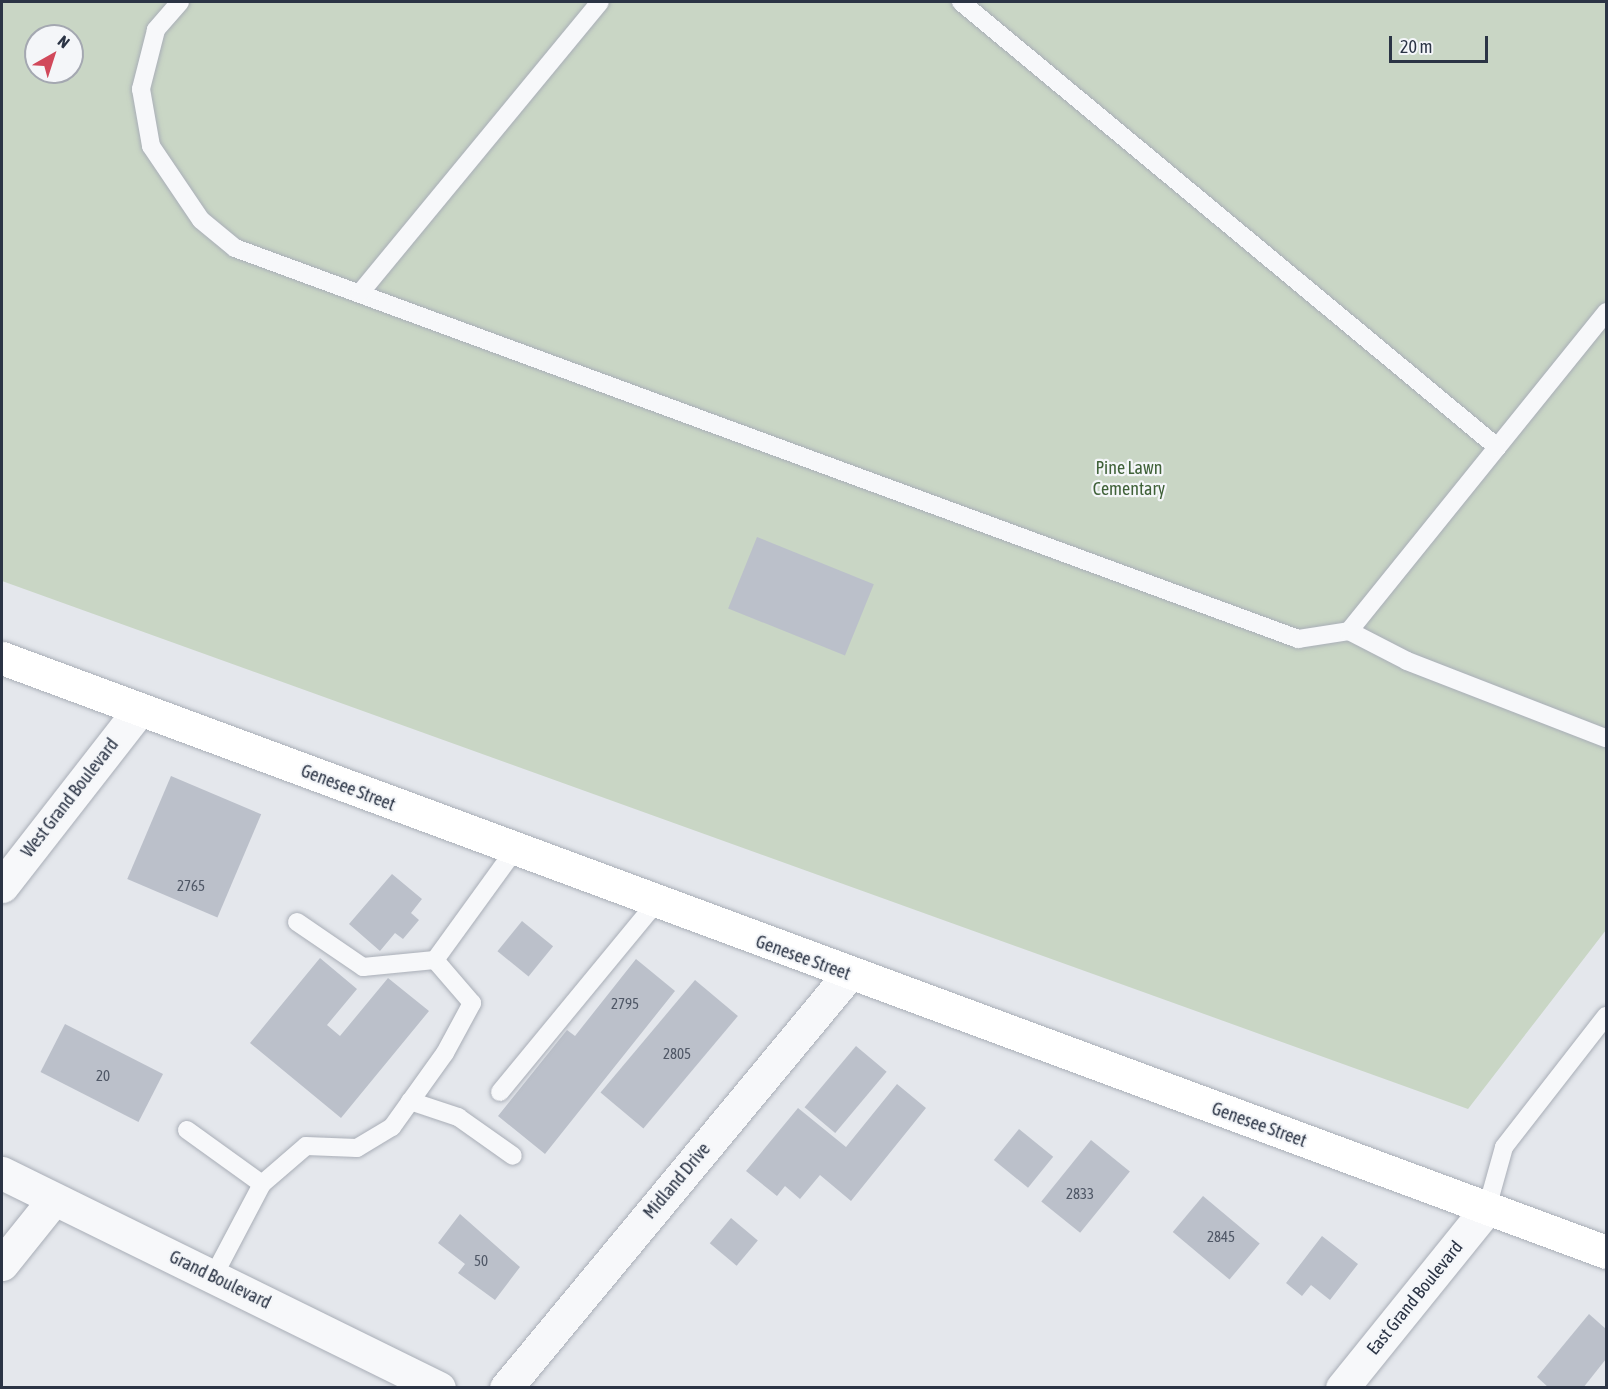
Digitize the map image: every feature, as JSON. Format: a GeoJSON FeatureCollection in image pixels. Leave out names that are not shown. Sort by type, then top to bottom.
{"type":"FeatureCollection","features":[{"type":"Feature","properties":{"kind":"main road","name":"Genesee Street"},"geometry":{"type":"LineString","coordinates":[[2,658],[848,975],[1606,1252]]}},
{"type":"Feature","properties":{"kind":"street","name":"West Grand Boulevard"},"geometry":{"type":"LineString","coordinates":[[2,886],[139,710]]}},
{"type":"Feature","properties":{"kind":"street","name":"Midland Drive"},"geometry":{"type":"LineString","coordinates":[[506,1388],[848,975]]}},
{"type":"Feature","properties":{"kind":"street","name":"Grand Boulevard"},"geometry":{"type":"LineString","coordinates":[[2,1173],[439,1388]]}},
{"type":"Feature","properties":{"kind":"street"},"geometry":{"type":"LineString","coordinates":[[2,1264],[54,1199]]}},
{"type":"Feature","properties":{"kind":"street","name":"East Grand Boulevard"},"geometry":{"type":"LineString","coordinates":[[1342,1388],[1487,1208]]}},
{"type":"Feature","properties":{"kind":"lane"},"geometry":{"type":"LineString","coordinates":[[180,2],[156,30],[141,89],[151,146],[201,220],[235,248],[1298,639],[1348,631],[1407,661],[1606,738]]}},
{"type":"Feature","properties":{"kind":"lane"},"geometry":{"type":"LineString","coordinates":[[360,294],[600,2]]}},
{"type":"Feature","properties":{"kind":"lane"},"geometry":{"type":"LineString","coordinates":[[961,2],[1497,447]]}},
{"type":"Feature","properties":{"kind":"lane"},"geometry":{"type":"LineString","coordinates":[[1348,631],[1606,312]]}},
{"type":"Feature","properties":{"kind":"lane"},"geometry":{"type":"LineString","coordinates":[[297,922],[363,967],[435,960],[514,850]]}},
{"type":"Feature","properties":{"kind":"lane"},"geometry":{"type":"LineString","coordinates":[[500,1092],[656,903]]}},
{"type":"Feature","properties":{"kind":"lane"},"geometry":{"type":"LineString","coordinates":[[213,1277],[262,1184],[306,1146],[357,1148],[392,1127],[472,1003],[435,960]]}},
{"type":"Feature","properties":{"kind":"lane"},"geometry":{"type":"LineString","coordinates":[[1487,1208],[1504,1147],[1606,1016]]}},
{"type":"Feature","properties":{"kind":"lane"},"geometry":{"type":"LineString","coordinates":[[410,1101],[458,1117],[513,1156]]}},
{"type":"Feature","properties":{"kind":"lane"},"geometry":{"type":"LineString","coordinates":[[187,1130],[262,1184]]}},
{"type":"Feature","properties":{"kind":"green space","name":"Pine Lawn Cementary"},"geometry":{"type":"Polygon","coordinates":[[[2,2],[1606,2],[1606,930],[1468,1109],[2,581],[2,2]]]}},
{"type":"Feature","properties":{"kind":"building"},"geometry":{"type":"Polygon","coordinates":[[[757,537],[874,584],[845,656],[728,608],[757,537]]]}},
{"type":"Feature","properties":{"kind":"building"},"geometry":{"type":"Polygon","coordinates":[[[171,776],[261,814],[217,917],[127,879],[171,776]]]}},
{"type":"Feature","properties":{"kind":"building"},"geometry":{"type":"Polygon","coordinates":[[[392,874],[422,899],[411,913],[419,920],[403,939],[395,933],[380,951],[349,924],[392,874]]]}},
{"type":"Feature","properties":{"kind":"building"},"geometry":{"type":"Polygon","coordinates":[[[522,921],[553,946],[529,976],[497,951],[522,921]]]}},
{"type":"Feature","properties":{"kind":"building"},"geometry":{"type":"Polygon","coordinates":[[[320,958],[357,989],[327,1025],[340,1036],[388,978],[429,1011],[341,1118],[250,1043],[320,958]]]}},
{"type":"Feature","properties":{"kind":"building"},"geometry":{"type":"Polygon","coordinates":[[[636,959],[675,991],[545,1154],[498,1116],[567,1030],[575,1036],[636,959]]]}},
{"type":"Feature","properties":{"kind":"building"},"geometry":{"type":"Polygon","coordinates":[[[695,980],[738,1016],[643,1129],[601,1093],[695,980]]]}},
{"type":"Feature","properties":{"kind":"building"},"geometry":{"type":"Polygon","coordinates":[[[65,1024],[163,1074],[138,1122],[40,1072],[65,1024]]]}},
{"type":"Feature","properties":{"kind":"building"},"geometry":{"type":"Polygon","coordinates":[[[856,1046],[887,1072],[835,1133],[805,1107],[856,1046]]]}},
{"type":"Feature","properties":{"kind":"building"},"geometry":{"type":"Polygon","coordinates":[[[897,1084],[926,1108],[851,1201],[820,1175],[800,1199],[785,1186],[777,1196],[746,1171],[798,1108],[846,1147],[897,1084]]]}},
{"type":"Feature","properties":{"kind":"building"},"geometry":{"type":"Polygon","coordinates":[[[1019,1129],[1053,1157],[1028,1188],[994,1160],[1019,1129]]]}},
{"type":"Feature","properties":{"kind":"building"},"geometry":{"type":"Polygon","coordinates":[[[1091,1140],[1130,1171],[1080,1233],[1041,1201],[1091,1140]]]}},
{"type":"Feature","properties":{"kind":"building"},"geometry":{"type":"Polygon","coordinates":[[[1203,1196],[1260,1244],[1229,1280],[1173,1232],[1203,1196]]]}},
{"type":"Feature","properties":{"kind":"building"},"geometry":{"type":"Polygon","coordinates":[[[460,1214],[520,1267],[495,1300],[458,1273],[465,1264],[438,1243],[460,1214]]]}},
{"type":"Feature","properties":{"kind":"building"},"geometry":{"type":"Polygon","coordinates":[[[731,1218],[758,1240],[737,1266],[710,1243],[731,1218]]]}},
{"type":"Feature","properties":{"kind":"building"},"geometry":{"type":"Polygon","coordinates":[[[1322,1236],[1358,1264],[1330,1300],[1311,1285],[1302,1296],[1286,1283],[1322,1236]]]}},
{"type":"Feature","properties":{"kind":"building"},"geometry":{"type":"Polygon","coordinates":[[[1589,1314],[1606,1329],[1606,1359],[1583,1388],[1549,1388],[1537,1377],[1589,1314]]]}}]}
